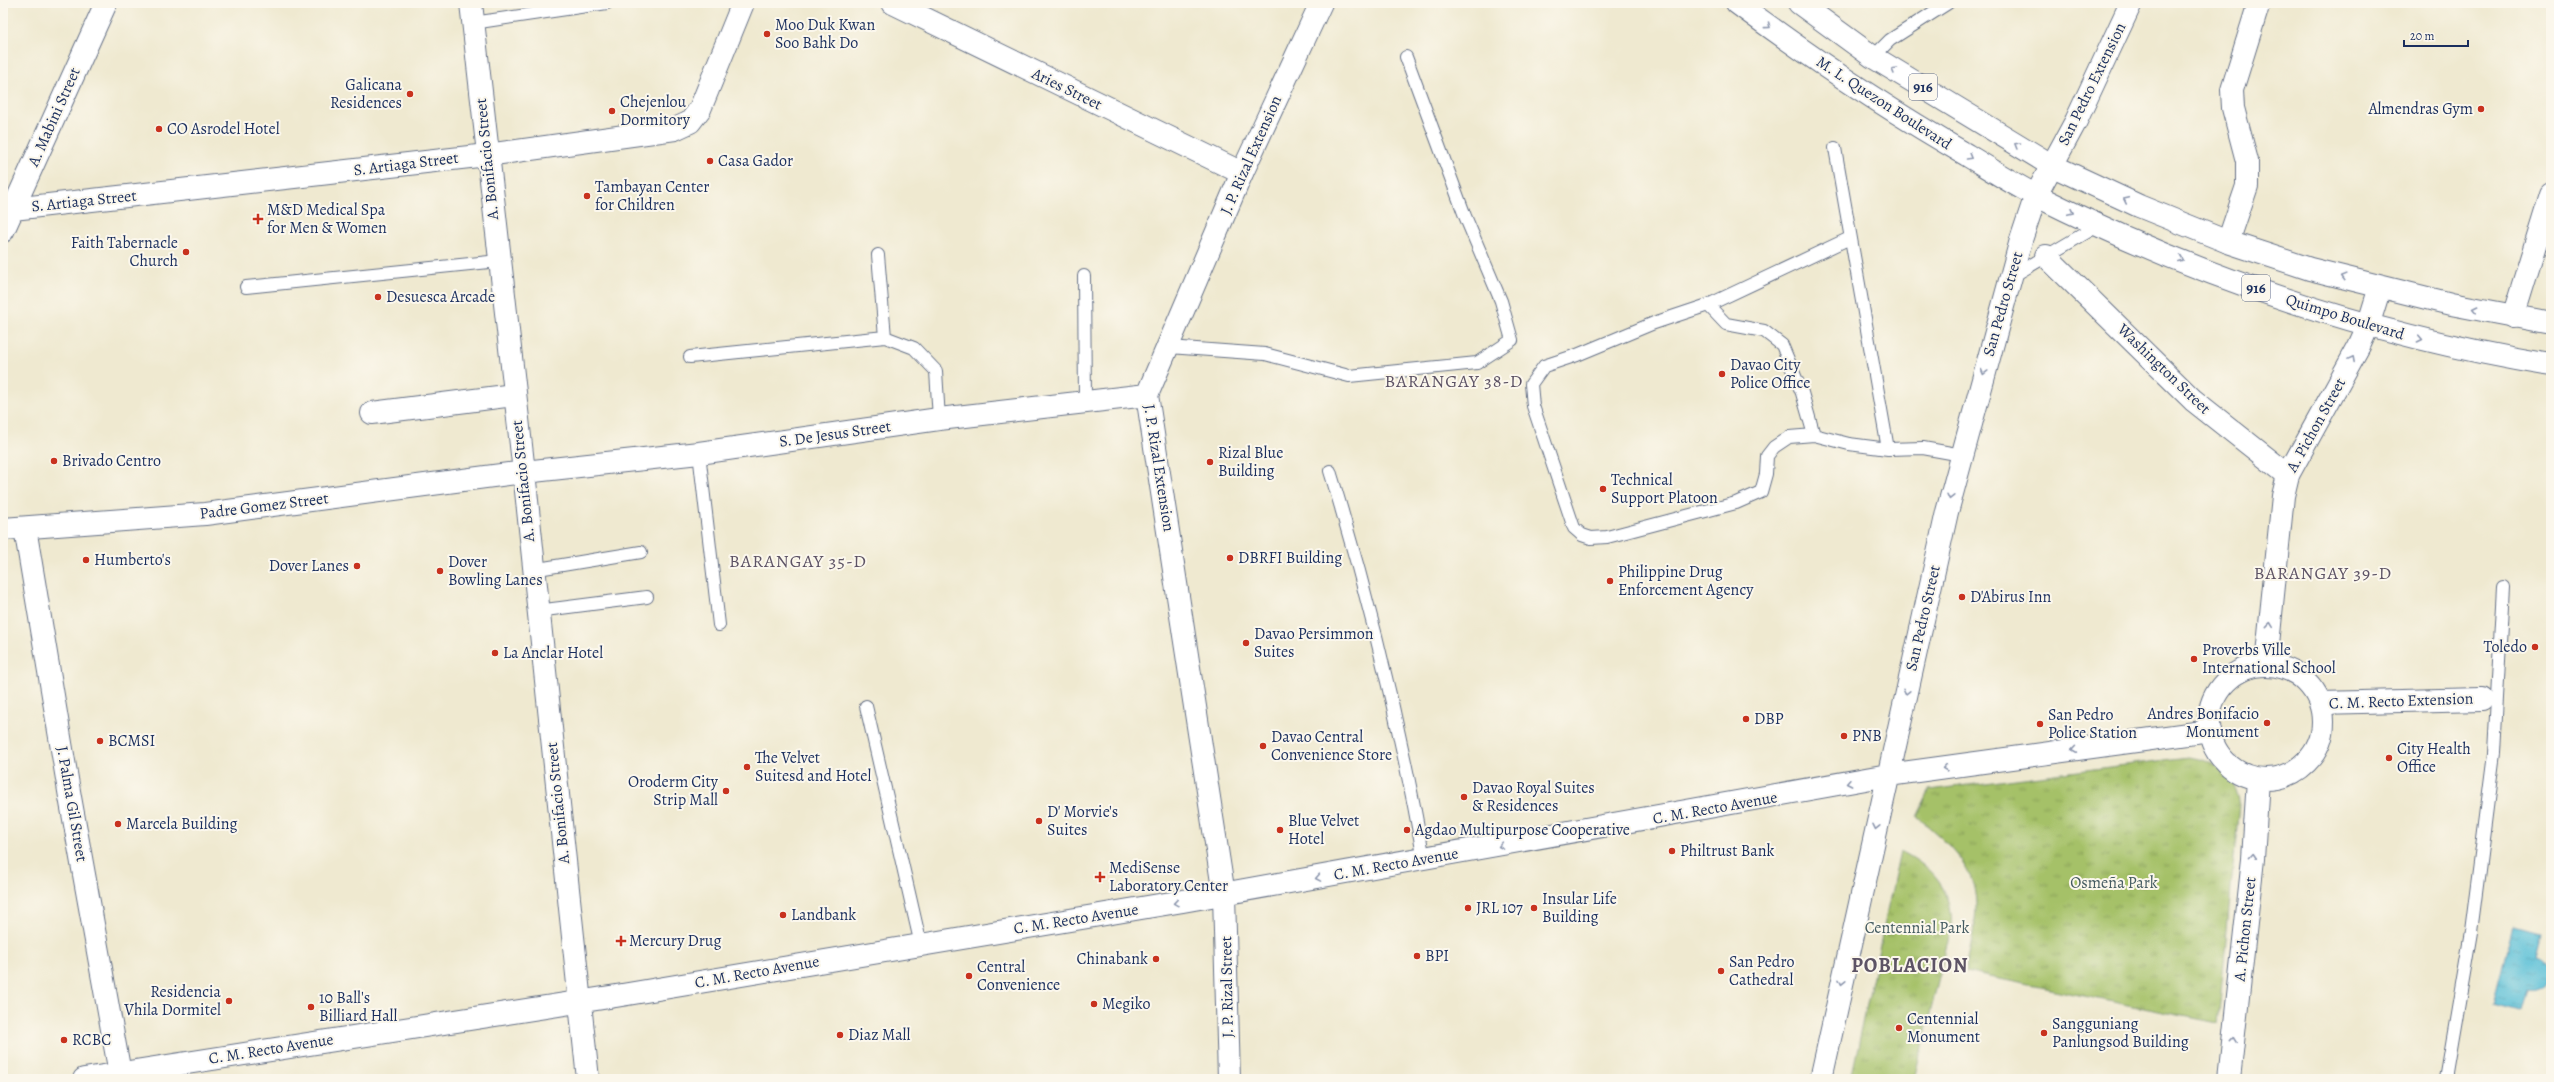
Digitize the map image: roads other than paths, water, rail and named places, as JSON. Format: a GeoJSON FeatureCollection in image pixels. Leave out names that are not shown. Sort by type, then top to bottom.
{"type":"FeatureCollection","features":[{"type":"Feature","properties":{"kind":"street","name":"A. Mabini Street"},"geometry":{"type":"LineString","coordinates":[[3,231],[8,207],[106,3]]}},
{"type":"Feature","properties":{"kind":"street","name":"S. Artiaga Street"},"geometry":{"type":"LineString","coordinates":[[8,207],[487,154],[664,132],[690,122],[700,108],[743,3]]}},
{"type":"Feature","properties":{"kind":"street","name":"Aries Street"},"geometry":{"type":"LineString","coordinates":[[893,3],[1242,173]]}},
{"type":"Feature","properties":{"kind":"street","name":"J. P. Rizal Extension"},"geometry":{"type":"LineString","coordinates":[[1224,894],[1147,395],[1169,347],[1242,173],[1321,3]]}},
{"type":"Feature","properties":{"kind":"street","name":"M. L. Quezon Boulevard"},"geometry":{"type":"LineString","coordinates":[[1737,3],[1787,40],[1908,121],[2036,195]]}},
{"type":"Feature","properties":{"kind":"street","name":"M. L. Quezon Boulevard"},"geometry":{"type":"LineString","coordinates":[[1799,3],[1873,56],[2051,165]]}},
{"type":"Feature","properties":{"kind":"street","name":"San Pedro Extension"},"geometry":{"type":"LineString","coordinates":[[2051,165],[2076,121],[2131,3]]}},
{"type":"Feature","properties":{"kind":"street"},"geometry":{"type":"LineString","coordinates":[[2228,242],[2247,186],[2247,161],[2233,108],[2232,90],[2258,6]]}},
{"type":"Feature","properties":{"kind":"street","name":"A. Bonifacio Street"},"geometry":{"type":"LineString","coordinates":[[472,13],[514,395],[524,472],[532,570],[588,1079]]}},
{"type":"Feature","properties":{"kind":"street","name":"San Pedro Street"},"geometry":{"type":"LineString","coordinates":[[1821,1079],[1888,776],[1962,455],[2011,277],[2036,195],[2051,165]]}},
{"type":"Feature","properties":{"kind":"street","name":"916"},"geometry":{"type":"LineString","coordinates":[[2051,165],[2139,206],[2228,242],[2310,269],[2380,287],[2513,317],[2551,323]]}},
{"type":"Feature","properties":{"kind":"street"},"geometry":{"type":"LineString","coordinates":[[2513,317],[2551,194]]}},
{"type":"Feature","properties":{"kind":"street","name":"Quimpo Boulevard"},"geometry":{"type":"LineString","coordinates":[[2036,195],[2099,225],[2219,274],[2368,326],[2503,357],[2551,365]]}},
{"type":"Feature","properties":{"kind":"street","name":"Washington Street"},"geometry":{"type":"LineString","coordinates":[[2046,256],[2193,400],[2288,475]]}},
{"type":"Feature","properties":{"kind":"street","name":"A. Pichon Street"},"geometry":{"type":"LineString","coordinates":[[2266,664],[2283,496],[2288,475],[2368,326],[2380,287]]}},
{"type":"Feature","properties":{"kind":"street"},"geometry":{"type":"LineString","coordinates":[[372,413],[514,395]]}},
{"type":"Feature","properties":{"kind":"street","name":"S. De Jesus Street"},"geometry":{"type":"LineString","coordinates":[[524,472],[699,453],[939,419],[1147,395]]}},
{"type":"Feature","properties":{"kind":"street","name":"Padre Gomez Street"},"geometry":{"type":"LineString","coordinates":[[3,529],[205,514],[524,472]]}},
{"type":"Feature","properties":{"kind":"street","name":"J. Palma Gil Street"},"geometry":{"type":"LineString","coordinates":[[26,528],[70,797],[121,1076]]}},
{"type":"Feature","properties":{"kind":"street"},"geometry":{"type":"LineString","coordinates":[[2266,664],[2289,669],[2299,675],[2315,692],[2320,703],[2324,726],[2319,743],[2311,759],[2302,767],[2282,778],[2258,779],[2239,773],[2230,766],[2217,751],[2210,731],[2210,709],[2219,689],[2226,681],[2244,669],[2266,664]]}},
{"type":"Feature","properties":{"kind":"street","name":"C. M. Recto Extension"},"geometry":{"type":"LineString","coordinates":[[2320,703],[2489,699]]}},
{"type":"Feature","properties":{"kind":"street","name":"C. M. Recto Avenue"},"geometry":{"type":"LineString","coordinates":[[84,1079],[121,1076],[921,945],[1224,894],[1888,776],[2210,731]]}},
{"type":"Feature","properties":{"kind":"street","name":"A. Pichon Street"},"geometry":{"type":"LineString","coordinates":[[2229,1079],[2253,859],[2258,779]]}},
{"type":"Feature","properties":{"kind":"street","name":"J. P. Rizal Street"},"geometry":{"type":"LineString","coordinates":[[1224,894],[1229,1079]]}},
{"type":"Feature","properties":{"kind":"lane"},"geometry":{"type":"LineString","coordinates":[[472,13],[607,3]]}},
{"type":"Feature","properties":{"kind":"lane"},"geometry":{"type":"LineString","coordinates":[[1873,56],[1890,40],[1948,3]]}},
{"type":"Feature","properties":{"kind":"lane"},"geometry":{"type":"LineString","coordinates":[[1169,347],[1265,354],[1349,376],[1477,363],[1512,340],[1501,301],[1465,216],[1406,57]]}},
{"type":"Feature","properties":{"kind":"lane"},"geometry":{"type":"LineString","coordinates":[[1835,148],[1888,449]]}},
{"type":"Feature","properties":{"kind":"lane"},"geometry":{"type":"LineString","coordinates":[[2011,277],[2099,225]]}},
{"type":"Feature","properties":{"kind":"lane"},"geometry":{"type":"LineString","coordinates":[[1850,238],[1708,304],[1654,323],[1577,355],[1544,366],[1531,384],[1533,406],[1574,528],[1582,535],[1591,538],[1607,537],[1736,503],[1761,492],[1766,474],[1766,456],[1774,447],[1789,437],[1814,435],[1849,444],[1888,449],[1923,448],[1962,455]]}},
{"type":"Feature","properties":{"kind":"lane"},"geometry":{"type":"LineString","coordinates":[[878,255],[885,337]]}},
{"type":"Feature","properties":{"kind":"lane"},"geometry":{"type":"LineString","coordinates":[[246,287],[499,261]]}},
{"type":"Feature","properties":{"kind":"lane"},"geometry":{"type":"LineString","coordinates":[[1084,276],[1085,402]]}},
{"type":"Feature","properties":{"kind":"lane"},"geometry":{"type":"LineString","coordinates":[[1708,304],[1726,324],[1764,331],[1782,345],[1802,394],[1814,435]]}},
{"type":"Feature","properties":{"kind":"lane"},"geometry":{"type":"LineString","coordinates":[[690,357],[885,337],[914,348],[936,371],[939,419]]}},
{"type":"Feature","properties":{"kind":"lane"},"geometry":{"type":"LineString","coordinates":[[699,453],[719,625]]}},
{"type":"Feature","properties":{"kind":"lane"},"geometry":{"type":"LineString","coordinates":[[1330,472],[1373,619],[1390,688],[1405,755],[1424,859]]}},
{"type":"Feature","properties":{"kind":"lane"},"geometry":{"type":"LineString","coordinates":[[532,570],[640,552]]}},
{"type":"Feature","properties":{"kind":"lane"},"geometry":{"type":"LineString","coordinates":[[2446,1079],[2471,932],[2494,753],[2489,699],[2503,587]]}},
{"type":"Feature","properties":{"kind":"lane"},"geometry":{"type":"LineString","coordinates":[[537,611],[647,597]]}},
{"type":"Feature","properties":{"kind":"lane"},"geometry":{"type":"LineString","coordinates":[[866,706],[921,945]]}},
{"type":"Feature","properties":{"kind":"water"},"geometry":{"type":"Polygon","coordinates":[[[2513,925],[2539,932],[2533,956],[2540,959],[2544,964],[2545,970],[2543,982],[2538,987],[2533,989],[2525,989],[2519,1011],[2493,1004],[2513,925]]]}},
{"type":"Feature","properties":{"kind":"place","name":"Moo Duk Kwan Soo Bahk Do"},"geometry":{"type":"Point","coordinates":[767,34]}},
{"type":"Feature","properties":{"kind":"place","name":"Galicana Residences"},"geometry":{"type":"Point","coordinates":[410,94]}},
{"type":"Feature","properties":{"kind":"place","name":"Almendras Gym"},"geometry":{"type":"Point","coordinates":[2481,109]}},
{"type":"Feature","properties":{"kind":"place","name":"Chejenlou Dormitory"},"geometry":{"type":"Point","coordinates":[612,111]}},
{"type":"Feature","properties":{"kind":"place","name":"CO Asrodel Hotel"},"geometry":{"type":"Point","coordinates":[159,129]}},
{"type":"Feature","properties":{"kind":"place","name":"Casa Gador"},"geometry":{"type":"Point","coordinates":[710,161]}},
{"type":"Feature","properties":{"kind":"place","name":"Tambayan Center for Children"},"geometry":{"type":"Point","coordinates":[587,196]}},
{"type":"Feature","properties":{"kind":"place","name":"M&D Medical Spa for Men & Women"},"geometry":{"type":"Point","coordinates":[258,219]}},
{"type":"Feature","properties":{"kind":"place","name":"Faith Tabernacle Church"},"geometry":{"type":"Point","coordinates":[186,252]}},
{"type":"Feature","properties":{"kind":"place","name":"Desuesca Arcade"},"geometry":{"type":"Point","coordinates":[378,297]}},
{"type":"Feature","properties":{"kind":"place","name":"Davao City Police Office"},"geometry":{"type":"Point","coordinates":[1722,374]}},
{"type":"Feature","properties":{"kind":"place","name":"Brivado Centro"},"geometry":{"type":"Point","coordinates":[54,461]}},
{"type":"Feature","properties":{"kind":"place","name":"Rizal Blue Building"},"geometry":{"type":"Point","coordinates":[1210,462]}},
{"type":"Feature","properties":{"kind":"place","name":"Technical Support Platoon"},"geometry":{"type":"Point","coordinates":[1603,489]}},
{"type":"Feature","properties":{"kind":"place","name":"DBRFI Building"},"geometry":{"type":"Point","coordinates":[1230,558]}},
{"type":"Feature","properties":{"kind":"place","name":"Humberto's"},"geometry":{"type":"Point","coordinates":[86,560]}},
{"type":"Feature","properties":{"kind":"place","name":"Dover Lanes"},"geometry":{"type":"Point","coordinates":[357,566]}},
{"type":"Feature","properties":{"kind":"place","name":"Dover Bowling Lanes"},"geometry":{"type":"Point","coordinates":[440,571]}},
{"type":"Feature","properties":{"kind":"place","name":"Philippine Drug Enforcement Agency"},"geometry":{"type":"Point","coordinates":[1610,581]}},
{"type":"Feature","properties":{"kind":"place","name":"D'Abirus Inn"},"geometry":{"type":"Point","coordinates":[1962,597]}},
{"type":"Feature","properties":{"kind":"place","name":"Davao Persimmon Suites"},"geometry":{"type":"Point","coordinates":[1246,643]}},
{"type":"Feature","properties":{"kind":"place","name":"Toledo"},"geometry":{"type":"Point","coordinates":[2535,647]}},
{"type":"Feature","properties":{"kind":"place","name":"La Anclar Hotel"},"geometry":{"type":"Point","coordinates":[495,653]}},
{"type":"Feature","properties":{"kind":"place","name":"Proverbs Ville International School"},"geometry":{"type":"Point","coordinates":[2194,659]}},
{"type":"Feature","properties":{"kind":"place","name":"DBP"},"geometry":{"type":"Point","coordinates":[1746,719]}},
{"type":"Feature","properties":{"kind":"place","name":"Andres Bonifacio Monument"},"geometry":{"type":"Point","coordinates":[2267,723]}},
{"type":"Feature","properties":{"kind":"place","name":"San Pedro Police Station"},"geometry":{"type":"Point","coordinates":[2040,724]}},
{"type":"Feature","properties":{"kind":"place","name":"PNB"},"geometry":{"type":"Point","coordinates":[1844,736]}},
{"type":"Feature","properties":{"kind":"place","name":"BCMSI"},"geometry":{"type":"Point","coordinates":[100,741]}},
{"type":"Feature","properties":{"kind":"place","name":"Davao Central Convenience Store"},"geometry":{"type":"Point","coordinates":[1263,746]}},
{"type":"Feature","properties":{"kind":"place","name":"City Health Office"},"geometry":{"type":"Point","coordinates":[2389,758]}},
{"type":"Feature","properties":{"kind":"place","name":"The Velvet Suitesd and Hotel"},"geometry":{"type":"Point","coordinates":[747,767]}},
{"type":"Feature","properties":{"kind":"place","name":"Oroderm City Strip Mall"},"geometry":{"type":"Point","coordinates":[726,791]}},
{"type":"Feature","properties":{"kind":"place","name":"Davao Royal Suites & Residences"},"geometry":{"type":"Point","coordinates":[1464,797]}},
{"type":"Feature","properties":{"kind":"place","name":"D' Morvie's Suites"},"geometry":{"type":"Point","coordinates":[1039,821]}},
{"type":"Feature","properties":{"kind":"place","name":"Marcela Building"},"geometry":{"type":"Point","coordinates":[118,824]}},
{"type":"Feature","properties":{"kind":"place","name":"Blue Velvet Hotel"},"geometry":{"type":"Point","coordinates":[1280,830]}},
{"type":"Feature","properties":{"kind":"place","name":"Agdao Multipurpose Cooperative"},"geometry":{"type":"Point","coordinates":[1407,830]}},
{"type":"Feature","properties":{"kind":"place","name":"Philtrust Bank"},"geometry":{"type":"Point","coordinates":[1672,851]}},
{"type":"Feature","properties":{"kind":"place","name":"MediSense Laboratory Center"},"geometry":{"type":"Point","coordinates":[1100,877]}},
{"type":"Feature","properties":{"kind":"place","name":"JRL 107"},"geometry":{"type":"Point","coordinates":[1468,908]}},
{"type":"Feature","properties":{"kind":"place","name":"Insular Life Building"},"geometry":{"type":"Point","coordinates":[1534,908]}},
{"type":"Feature","properties":{"kind":"place","name":"Landbank"},"geometry":{"type":"Point","coordinates":[783,915]}},
{"type":"Feature","properties":{"kind":"place","name":"Mercury Drug"},"geometry":{"type":"Point","coordinates":[621,941]}},
{"type":"Feature","properties":{"kind":"place","name":"BPI"},"geometry":{"type":"Point","coordinates":[1417,956]}},
{"type":"Feature","properties":{"kind":"place","name":"Chinabank"},"geometry":{"type":"Point","coordinates":[1156,959]}},
{"type":"Feature","properties":{"kind":"place","name":"San Pedro Cathedral"},"geometry":{"type":"Point","coordinates":[1721,971]}},
{"type":"Feature","properties":{"kind":"place","name":"Central Convenience"},"geometry":{"type":"Point","coordinates":[969,976]}},
{"type":"Feature","properties":{"kind":"place","name":"Residencia Vhila Dormitel"},"geometry":{"type":"Point","coordinates":[229,1001]}},
{"type":"Feature","properties":{"kind":"place","name":"Megiko"},"geometry":{"type":"Point","coordinates":[1094,1004]}},
{"type":"Feature","properties":{"kind":"place","name":"10 Ball's Billiard Hall"},"geometry":{"type":"Point","coordinates":[311,1007]}},
{"type":"Feature","properties":{"kind":"place","name":"Centennial Monument"},"geometry":{"type":"Point","coordinates":[1899,1028]}},
{"type":"Feature","properties":{"kind":"place","name":"Sangguniang Panlungsod Building"},"geometry":{"type":"Point","coordinates":[2044,1033]}},
{"type":"Feature","properties":{"kind":"place","name":"Diaz Mall"},"geometry":{"type":"Point","coordinates":[840,1035]}},
{"type":"Feature","properties":{"kind":"place","name":"RCBC"},"geometry":{"type":"Point","coordinates":[64,1040]}},
{"type":"Feature","properties":{"kind":"district","name":"BARANGAY 38-D"},"geometry":{"type":"Point","coordinates":[1454,381]}},
{"type":"Feature","properties":{"kind":"district","name":"BARANGAY 35-D"},"geometry":{"type":"Point","coordinates":[798,561]}},
{"type":"Feature","properties":{"kind":"district","name":"BARANGAY 39-D"},"geometry":{"type":"Point","coordinates":[2323,573]}},
{"type":"Feature","properties":{"kind":"district","name":"POBLACION"},"geometry":{"type":"Point","coordinates":[1910,965]}},
{"type":"Feature","properties":{"kind":"park label","name":"Osmeña Park"},"geometry":{"type":"Point","coordinates":[2114,883]}},
{"type":"Feature","properties":{"kind":"park label","name":"Centennial Park"},"geometry":{"type":"Point","coordinates":[1917,928]}}]}
